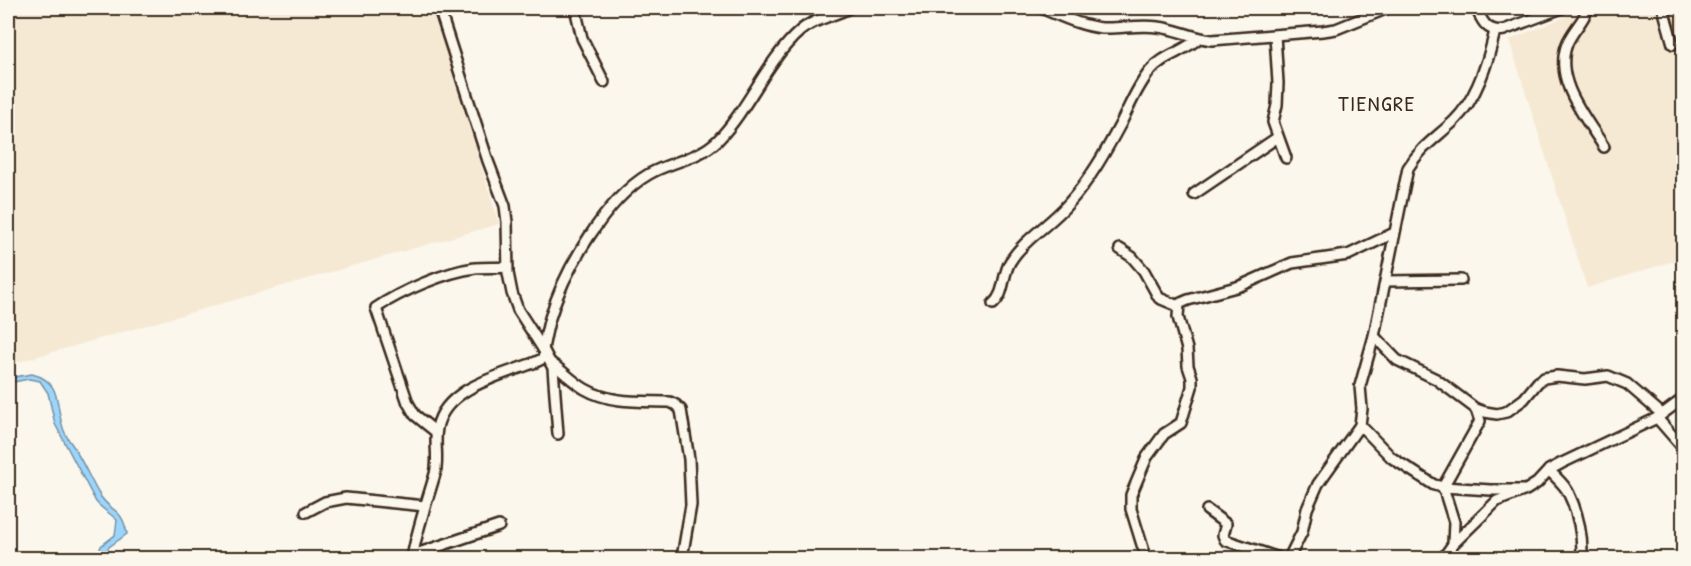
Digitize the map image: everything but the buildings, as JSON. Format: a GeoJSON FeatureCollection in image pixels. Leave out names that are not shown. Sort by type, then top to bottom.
{"type":"FeatureCollection","features":[{"type":"Feature","properties":{"kind":"street"},"geometry":{"type":"LineString","coordinates":[[439,8],[488,161],[505,206],[507,267],[512,293],[518,309],[551,363],[558,434]]}},
{"type":"Feature","properties":{"kind":"street"},"geometry":{"type":"LineString","coordinates":[[574,8],[582,38],[604,82]]}},
{"type":"Feature","properties":{"kind":"street"},"geometry":{"type":"LineString","coordinates":[[412,556],[435,471],[438,454],[436,432],[441,417],[464,390],[542,359],[550,318],[568,271],[604,216],[649,174],[683,161],[715,142],[748,102],[769,69],[796,34],[809,25],[849,8]]}},
{"type":"Feature","properties":{"kind":"street"},"geometry":{"type":"LineString","coordinates":[[1041,8],[1081,24],[1100,28],[1155,26],[1171,28],[1199,38],[1223,40],[1336,29],[1388,8]]}},
{"type":"Feature","properties":{"kind":"street"},"geometry":{"type":"LineString","coordinates":[[1476,8],[1488,28],[1495,31],[1504,30],[1562,8]]}},
{"type":"Feature","properties":{"kind":"street"},"geometry":{"type":"LineString","coordinates":[[1588,8],[1567,44],[1564,66],[1567,84],[1574,99],[1604,147]]}},
{"type":"Feature","properties":{"kind":"street"},"geometry":{"type":"LineString","coordinates":[[1663,8],[1673,44]]}},
{"type":"Feature","properties":{"kind":"street"},"geometry":{"type":"LineString","coordinates":[[1288,558],[1299,541],[1307,509],[1318,484],[1360,424],[1362,409],[1360,386],[1374,336],[1408,168],[1425,145],[1456,119],[1469,100],[1481,79],[1495,31]]}},
{"type":"Feature","properties":{"kind":"street"},"geometry":{"type":"LineString","coordinates":[[1275,36],[1278,83],[1277,105],[1273,122],[1286,158]]}},
{"type":"Feature","properties":{"kind":"street"},"geometry":{"type":"LineString","coordinates":[[993,304],[1000,297],[1010,263],[1069,204],[1108,147],[1137,90],[1150,71],[1159,62],[1192,45],[1199,38]]}},
{"type":"Feature","properties":{"kind":"street"},"geometry":{"type":"LineString","coordinates":[[1194,194],[1278,137]]}},
{"type":"Feature","properties":{"kind":"street"},"geometry":{"type":"LineString","coordinates":[[1178,306],[1184,301],[1240,286],[1292,263],[1348,255],[1394,232]]}},
{"type":"Feature","properties":{"kind":"street"},"geometry":{"type":"LineString","coordinates":[[1120,249],[1132,257],[1144,271],[1159,298],[1178,306]]}},
{"type":"Feature","properties":{"kind":"street"},"geometry":{"type":"LineString","coordinates":[[436,432],[415,414],[408,403],[376,308],[394,296],[457,272],[475,268],[507,267]]}},
{"type":"Feature","properties":{"kind":"street"},"geometry":{"type":"LineString","coordinates":[[1386,281],[1461,280]]}},
{"type":"Feature","properties":{"kind":"street"},"geometry":{"type":"LineString","coordinates":[[1143,548],[1131,509],[1131,495],[1147,456],[1164,434],[1181,423],[1192,387],[1187,349],[1178,317],[1178,306]]}},
{"type":"Feature","properties":{"kind":"street"},"geometry":{"type":"LineString","coordinates":[[1374,336],[1397,360],[1436,379],[1476,409],[1497,414],[1506,412],[1524,399],[1544,378],[1557,376],[1585,379],[1608,376],[1628,384],[1660,416],[1683,449]]}},
{"type":"Feature","properties":{"kind":"street"},"geometry":{"type":"LineString","coordinates":[[551,363],[594,393],[614,400],[669,402],[681,410],[689,459],[691,505],[682,558]]}},
{"type":"Feature","properties":{"kind":"street"},"geometry":{"type":"LineString","coordinates":[[1443,558],[1453,544],[1497,501],[1526,490],[1537,483],[1549,470],[1660,416],[1683,398]]}},
{"type":"Feature","properties":{"kind":"street"},"geometry":{"type":"LineString","coordinates":[[1453,544],[1454,522],[1443,487],[1480,421],[1476,409]]}},
{"type":"Feature","properties":{"kind":"street"},"geometry":{"type":"LineString","coordinates":[[1360,424],[1392,458],[1434,485],[1526,490]]}},
{"type":"Feature","properties":{"kind":"street"},"geometry":{"type":"LineString","coordinates":[[1549,470],[1567,490],[1581,536],[1582,558]]}},
{"type":"Feature","properties":{"kind":"street"},"geometry":{"type":"LineString","coordinates":[[306,512],[325,502],[346,498],[425,506]]}},
{"type":"Feature","properties":{"kind":"street"},"geometry":{"type":"LineString","coordinates":[[1208,510],[1226,524],[1223,535],[1226,540],[1279,558]]}},
{"type":"Feature","properties":{"kind":"street"},"geometry":{"type":"LineString","coordinates":[[412,556],[499,526]]}},
{"type":"Feature","properties":{"kind":"shaded area"},"geometry":{"type":"Polygon","coordinates":[[[8,8],[433,8],[499,224],[8,365],[8,8]]]}},
{"type":"Feature","properties":{"kind":"shaded area"},"geometry":{"type":"Polygon","coordinates":[[[1586,8],[1683,8],[1683,258],[1587,288],[1509,40],[1586,8]]]}},
{"type":"Feature","properties":{"kind":"water"},"geometry":{"type":"Polygon","coordinates":[[[32,374],[50,383],[57,398],[66,436],[99,494],[119,514],[125,525],[127,534],[109,547],[103,558],[97,558],[101,546],[115,535],[117,520],[96,502],[55,424],[48,393],[40,381],[29,379],[8,383],[8,378],[32,374]]]}},
{"type":"Feature","properties":{"kind":"district","name":"TIENGRE"},"geometry":{"type":"Point","coordinates":[1377,103]}}]}
